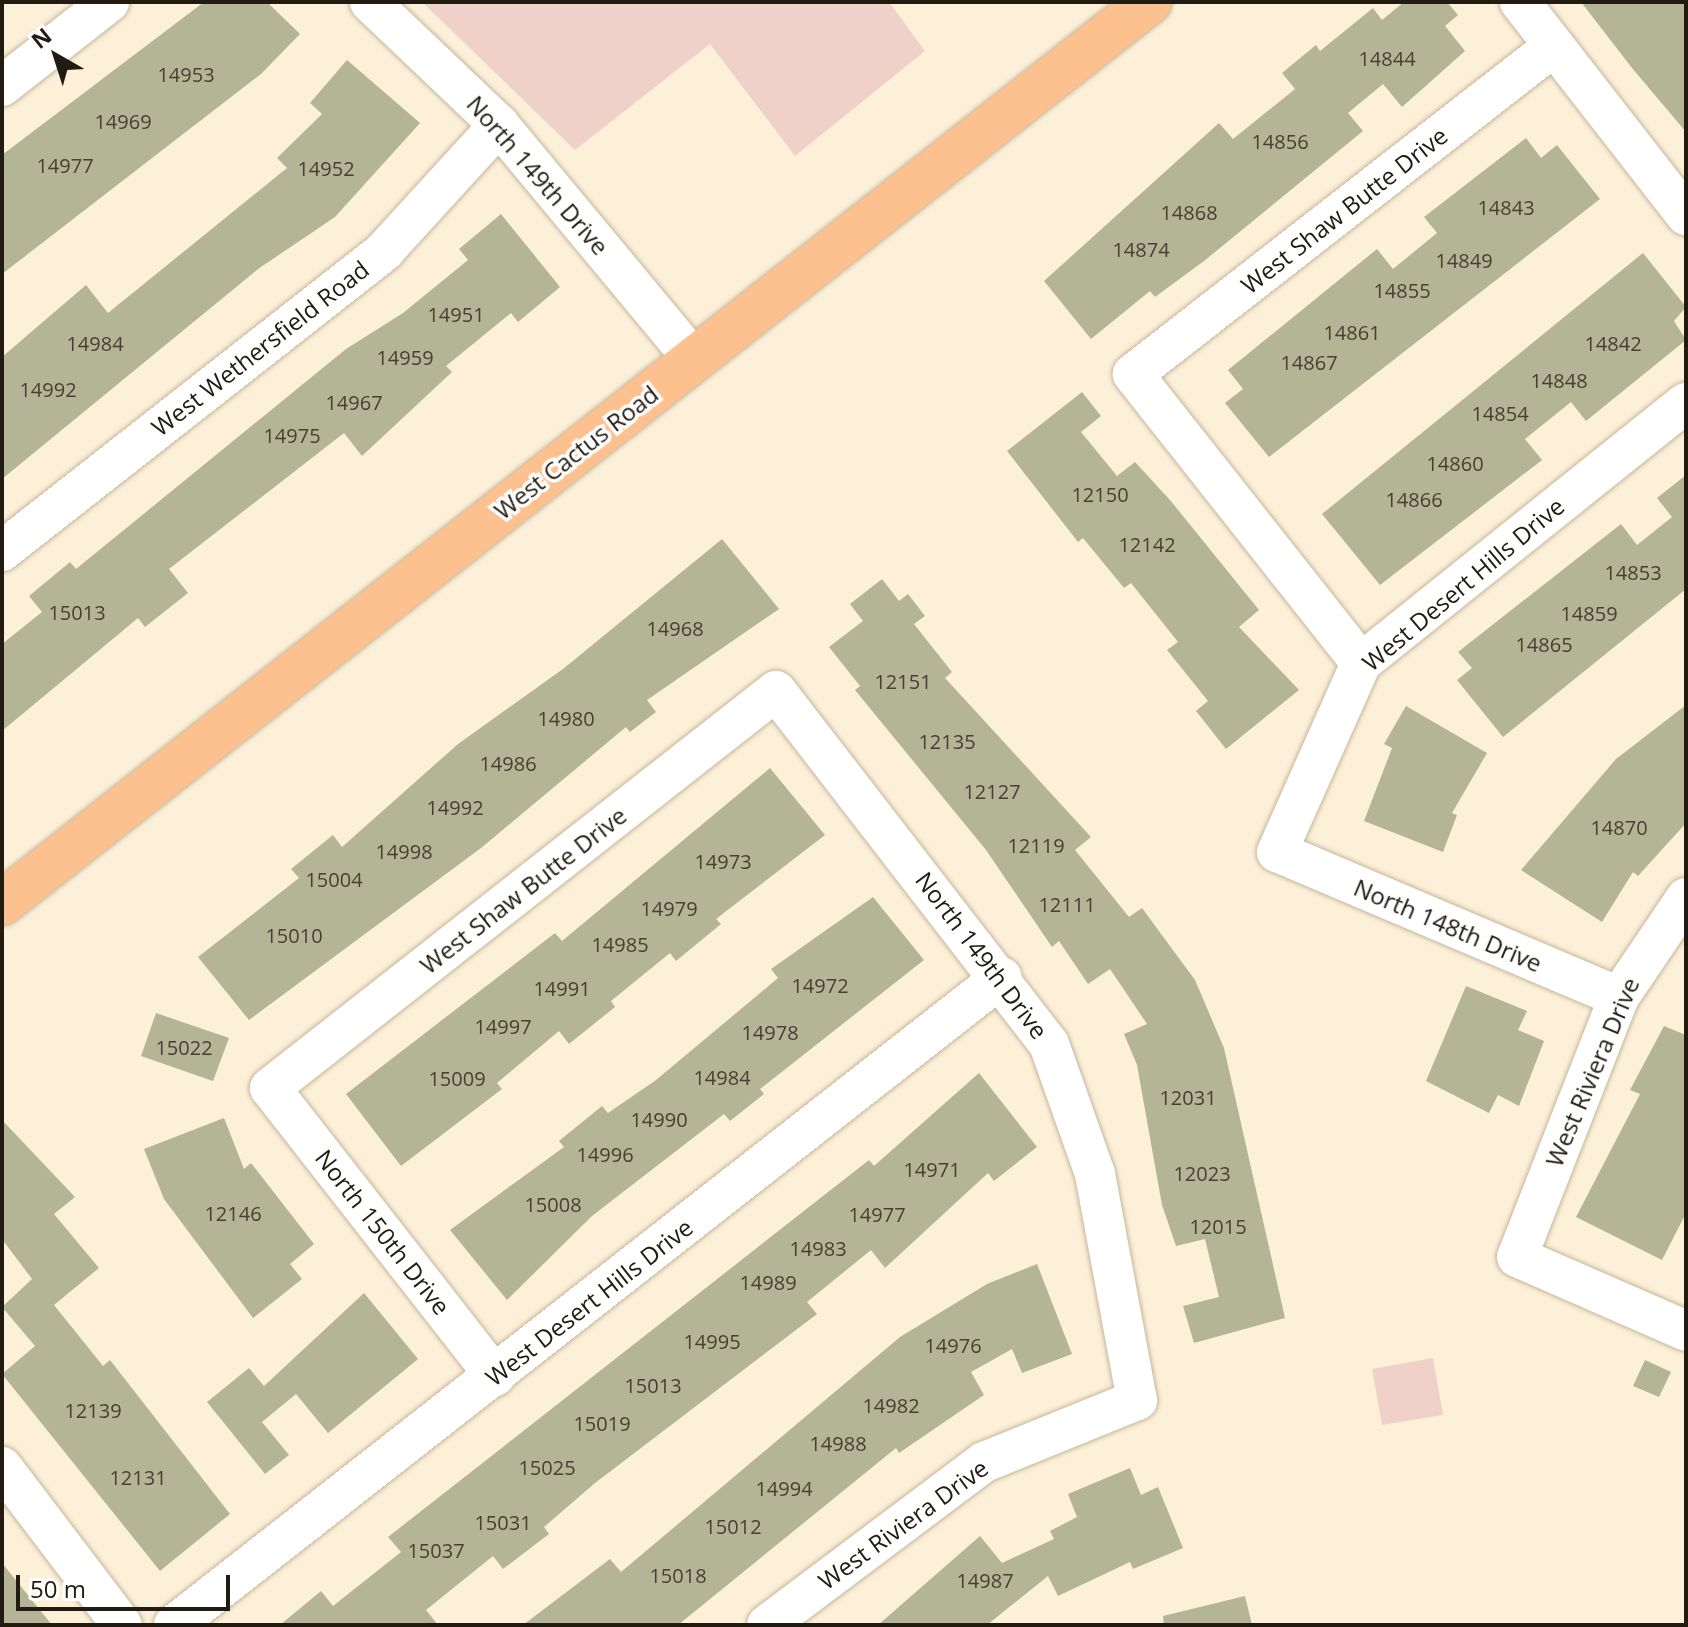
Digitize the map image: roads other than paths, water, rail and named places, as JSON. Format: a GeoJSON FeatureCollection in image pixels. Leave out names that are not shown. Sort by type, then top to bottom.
{"type":"FeatureCollection","features":[{"type":"Feature","properties":{"kind":"main road","name":"West Cactus Road"},"geometry":{"type":"LineString","coordinates":[[2,903],[1149,2]]}},
{"type":"Feature","properties":{"kind":"street"},"geometry":{"type":"LineString","coordinates":[[2,86],[109,2]]}},
{"type":"Feature","properties":{"kind":"street","name":"North 149th Drive"},"geometry":{"type":"LineString","coordinates":[[370,2],[499,125],[694,360]]}},
{"type":"Feature","properties":{"kind":"street"},"geometry":{"type":"LineString","coordinates":[[1520,2],[1686,215]]}},
{"type":"Feature","properties":{"kind":"street","name":"West Shaw Butte Drive"},"geometry":{"type":"LineString","coordinates":[[1361,663],[1133,374],[1554,46]]}},
{"type":"Feature","properties":{"kind":"street","name":"West Wethersfield Road"},"geometry":{"type":"LineString","coordinates":[[2,551],[384,251],[499,125]]}},
{"type":"Feature","properties":{"kind":"street","name":"West Desert Hills Drive"},"geometry":{"type":"LineString","coordinates":[[1277,852],[1361,663],[1686,403]]}},
{"type":"Feature","properties":{"kind":"street","name":"North 149th Drive"},"geometry":{"type":"LineString","coordinates":[[776,691],[1002,977],[1049,1044],[1070,1093],[1095,1174],[1137,1400]]}},
{"type":"Feature","properties":{"kind":"street","name":"West Shaw Butte Drive"},"geometry":{"type":"LineString","coordinates":[[270,1088],[776,691]]}},
{"type":"Feature","properties":{"kind":"street","name":"North 148th Drive"},"geometry":{"type":"LineString","coordinates":[[1277,852],[1619,997]]}},
{"type":"Feature","properties":{"kind":"street","name":"West Riviera Drive"},"geometry":{"type":"LineString","coordinates":[[1686,898],[1619,997],[1517,1257],[1686,1331]]}},
{"type":"Feature","properties":{"kind":"street","name":"West Desert Hills Drive"},"geometry":{"type":"LineString","coordinates":[[174,1625],[1002,977]]}},
{"type":"Feature","properties":{"kind":"street","name":"North 150th Drive"},"geometry":{"type":"LineString","coordinates":[[270,1088],[495,1376]]}},
{"type":"Feature","properties":{"kind":"street","name":"West Riviera Drive"},"geometry":{"type":"LineString","coordinates":[[767,1625],[984,1462],[1137,1400]]}},
{"type":"Feature","properties":{"kind":"street"},"geometry":{"type":"LineString","coordinates":[[2,1467],[122,1625]]}}]}
